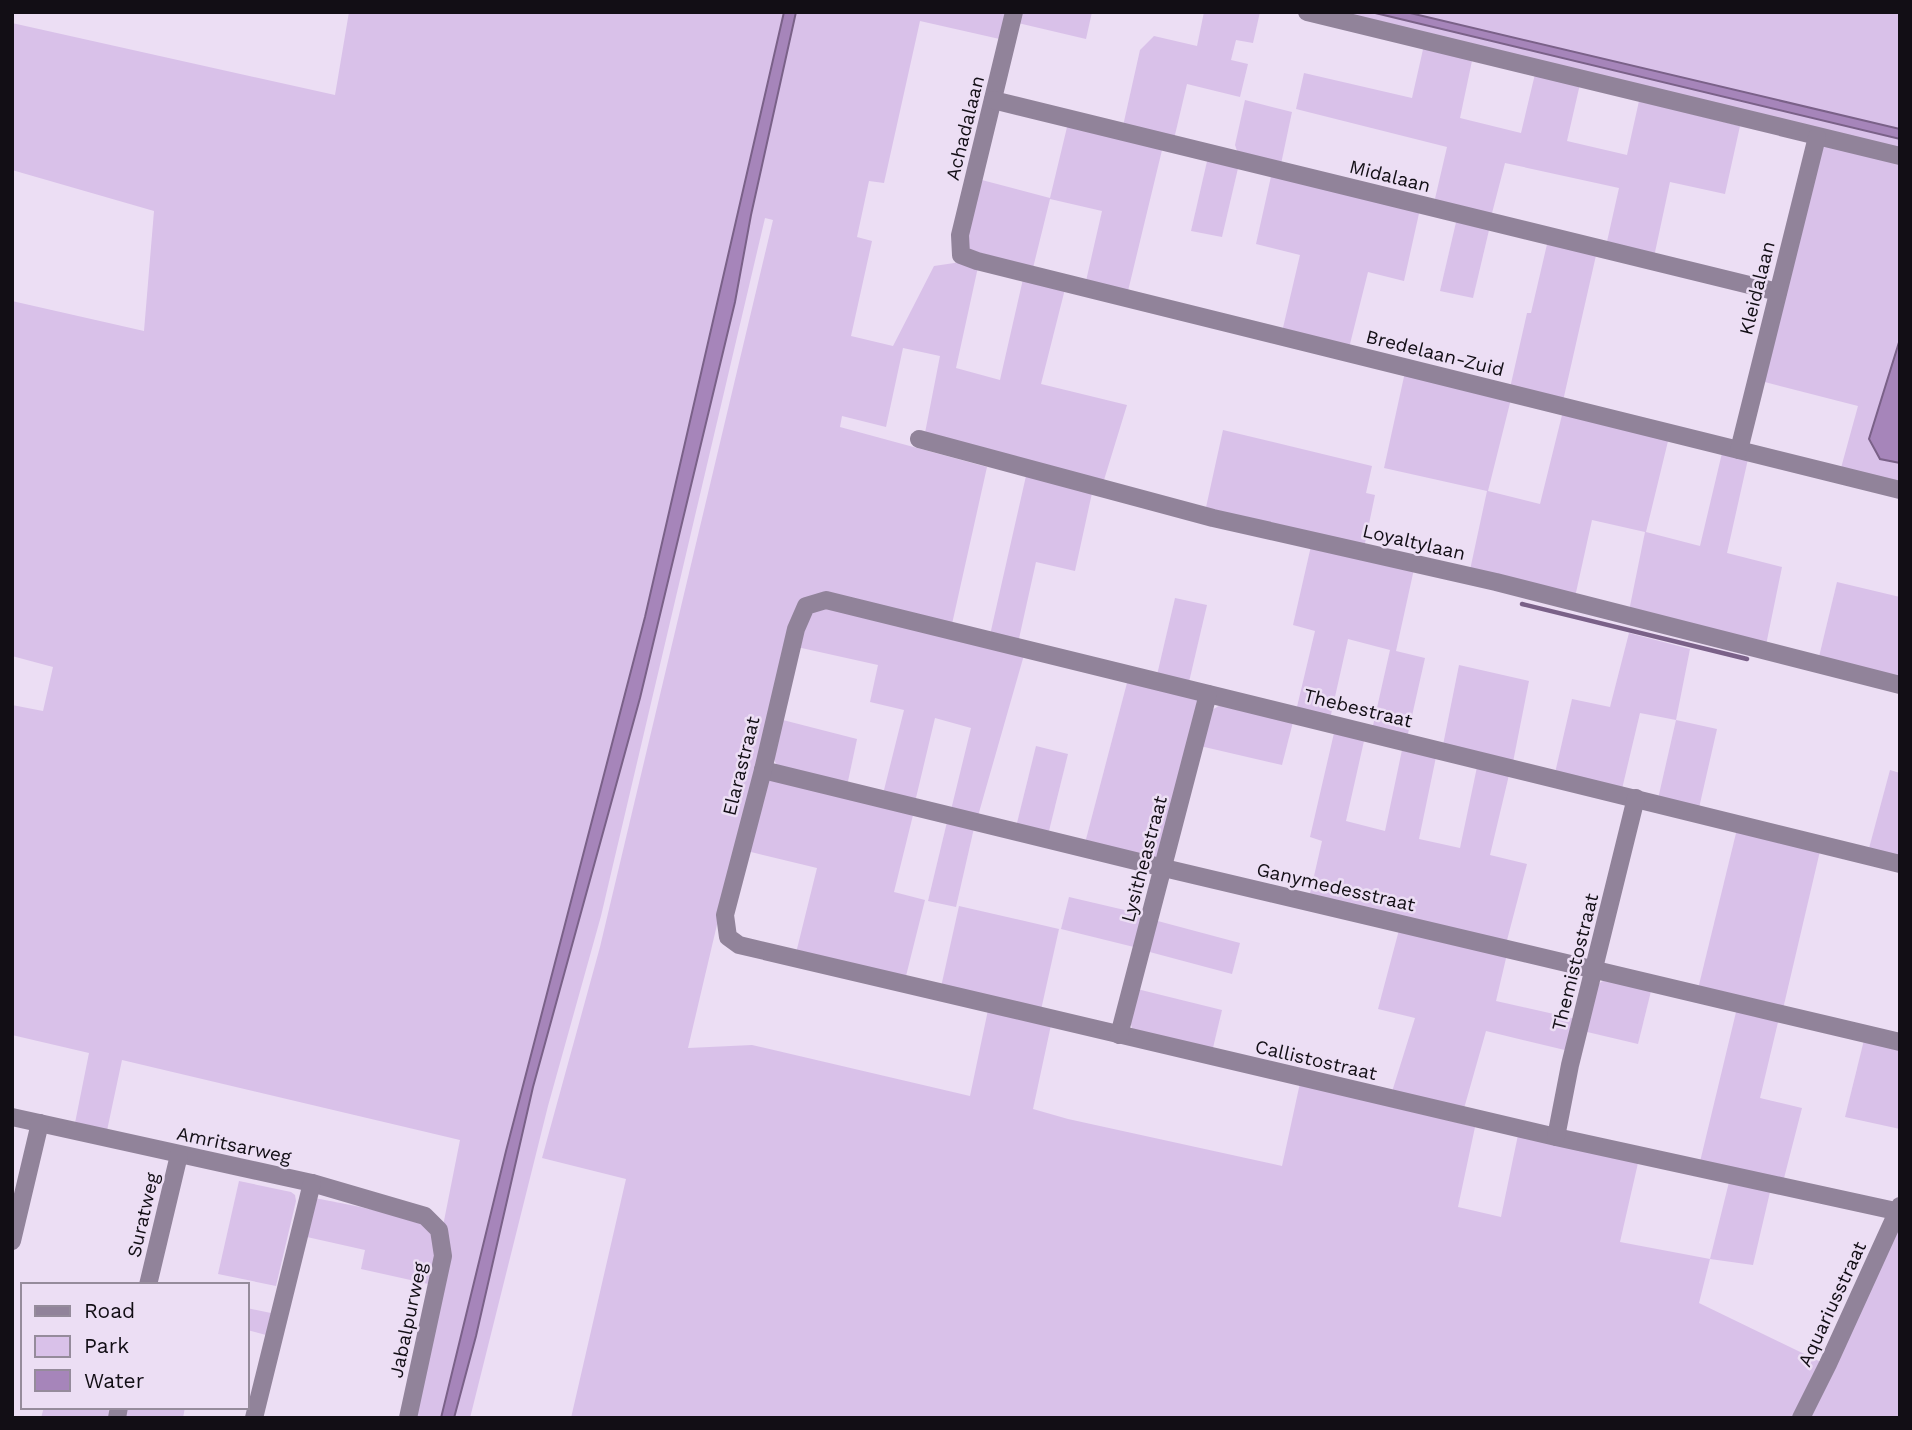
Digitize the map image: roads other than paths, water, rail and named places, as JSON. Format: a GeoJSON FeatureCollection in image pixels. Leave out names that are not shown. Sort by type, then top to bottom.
{"type":"FeatureCollection","features":[{"type":"Feature","properties":{"kind":"street","name":"Achadalaan"},"geometry":{"type":"LineString","coordinates":[[961,255],[960,235],[1014,12]]}},
{"type":"Feature","properties":{"kind":"street"},"geometry":{"type":"LineString","coordinates":[[1307,12],[1900,156]]}},
{"type":"Feature","properties":{"kind":"street","name":"Midalaan"},"geometry":{"type":"LineString","coordinates":[[993,100],[1777,292]]}},
{"type":"Feature","properties":{"kind":"street","name":"Kleidalaan"},"geometry":{"type":"LineString","coordinates":[[1739,450],[1817,136]]}},
{"type":"Feature","properties":{"kind":"street","name":"Bredelaan-Zuid"},"geometry":{"type":"LineString","coordinates":[[961,255],[1900,490]]}},
{"type":"Feature","properties":{"kind":"street","name":"Loyaltylaan"},"geometry":{"type":"LineString","coordinates":[[919,439],[1213,518],[1496,582],[1900,684]]}},
{"type":"Feature","properties":{"kind":"street","name":"Thebestraat"},"geometry":{"type":"LineString","coordinates":[[806,606],[826,600],[1900,864]]}},
{"type":"Feature","properties":{"kind":"street","name":"Elarastraat"},"geometry":{"type":"LineString","coordinates":[[729,937],[724,915],[763,770],[796,629],[806,606]]}},
{"type":"Feature","properties":{"kind":"street","name":"Lysitheastraat"},"geometry":{"type":"LineString","coordinates":[[1119,1035],[1208,694]]}},
{"type":"Feature","properties":{"kind":"street","name":"Ganymedesstraat"},"geometry":{"type":"LineString","coordinates":[[763,770],[1900,1042]]}},
{"type":"Feature","properties":{"kind":"street","name":"Themistostraat"},"geometry":{"type":"LineString","coordinates":[[1556,1137],[1570,1065],[1636,798]]}},
{"type":"Feature","properties":{"kind":"street","name":"Callistostraat"},"geometry":{"type":"LineString","coordinates":[[729,937],[739,945],[779,955],[1556,1137],[1899,1210]]}},
{"type":"Feature","properties":{"kind":"street","name":"Amritsarweg"},"geometry":{"type":"LineString","coordinates":[[12,1117],[312,1183],[425,1216],[439,1230]]}},
{"type":"Feature","properties":{"kind":"street"},"geometry":{"type":"LineString","coordinates":[[12,1241],[40,1124]]}},
{"type":"Feature","properties":{"kind":"street","name":"Suratweg"},"geometry":{"type":"LineString","coordinates":[[148,1283],[179,1155]]}},
{"type":"Feature","properties":{"kind":"street"},"geometry":{"type":"LineString","coordinates":[[254,1418],[312,1183]]}},
{"type":"Feature","properties":{"kind":"street","name":"Aquariusstraat"},"geometry":{"type":"LineString","coordinates":[[1801,1418],[1899,1210]]}},
{"type":"Feature","properties":{"kind":"street","name":"Jabalpurweg"},"geometry":{"type":"LineString","coordinates":[[408,1418],[443,1256],[439,1230]]}},
{"type":"Feature","properties":{"kind":"water"},"geometry":{"type":"Polygon","coordinates":[[[784,12],[796,12],[751,215],[735,302],[640,698],[533,1087],[476,1336],[454,1418],[441,1418],[506,1151],[645,617],[784,12]]]}},
{"type":"Feature","properties":{"kind":"water"},"geometry":{"type":"Polygon","coordinates":[[[1371,12],[1406,12],[1900,129],[1900,139],[1371,12]]]}},
{"type":"Feature","properties":{"kind":"water"},"geometry":{"type":"Polygon","coordinates":[[[1900,339],[1900,463],[1880,459],[1869,439],[1900,339]]]}},
{"type":"Feature","properties":{"kind":"waterway"},"geometry":{"type":"LineString","coordinates":[[1522,604],[1747,659]]}}]}
